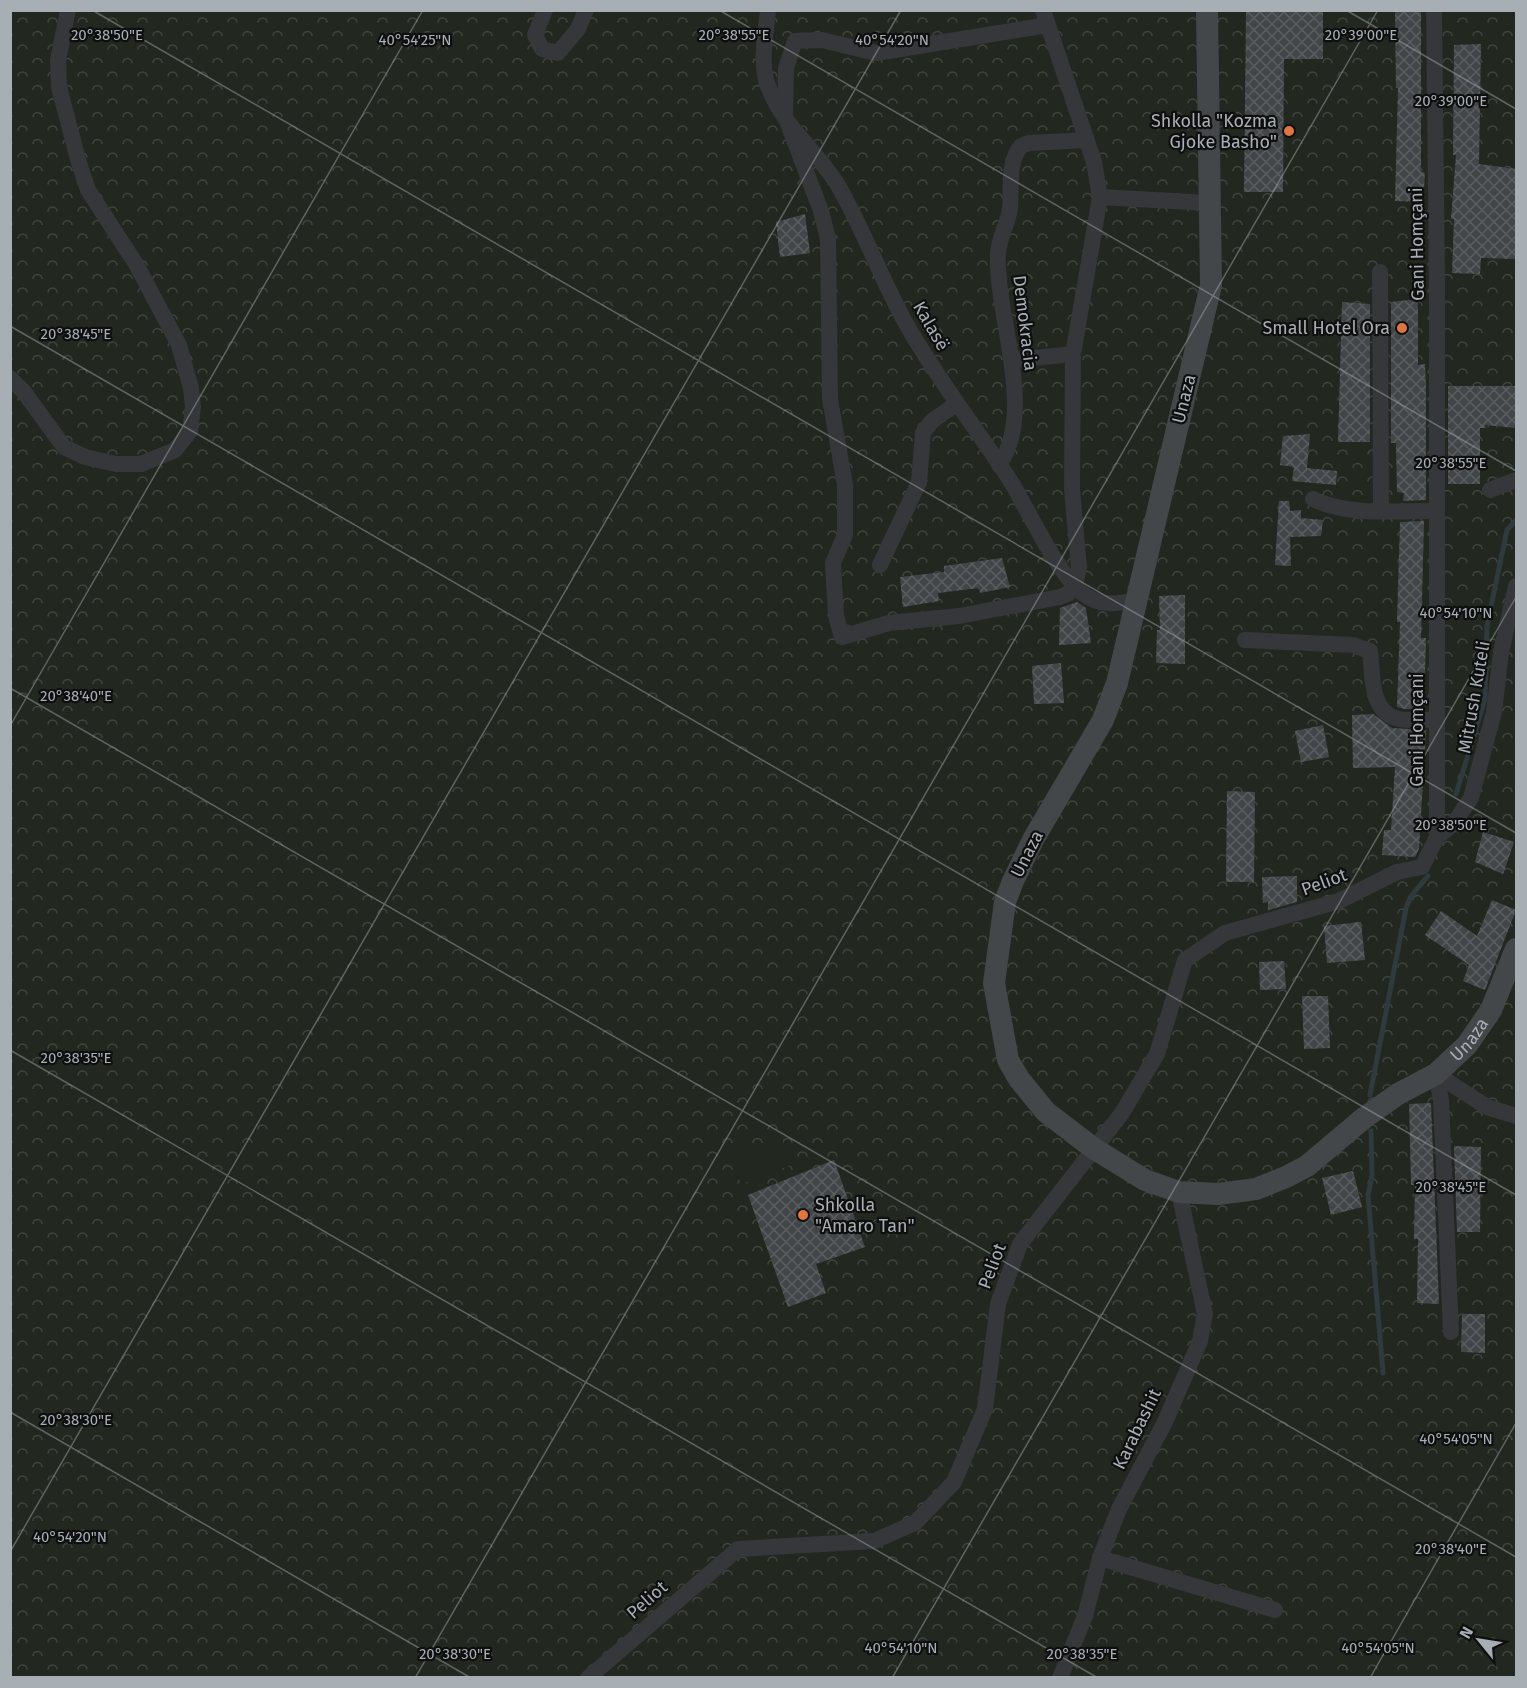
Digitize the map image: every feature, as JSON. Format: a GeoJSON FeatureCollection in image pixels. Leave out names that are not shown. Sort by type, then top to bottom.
{"type":"FeatureCollection","features":[{"type":"Feature","properties":{"kind":"main road","name":"Unaza"},"geometry":{"type":"LineString","coordinates":[[1207,10],[1207,161],[1211,285],[1137,600],[1110,704],[1034,838],[1005,902],[994,983],[1008,1060],[1029,1095],[1046,1112],[1093,1148],[1145,1180],[1179,1192],[1218,1194],[1256,1189],[1306,1166],[1364,1118],[1398,1094],[1436,1074],[1467,1045],[1491,1010],[1516,949]]}},
{"type":"Feature","properties":{"kind":"street"},"geometry":{"type":"LineString","coordinates":[[10,378],[24,392],[64,447],[85,458],[116,464],[141,464],[175,450],[190,431],[193,407],[191,388],[179,345],[136,264],[92,197],[79,163],[59,87],[58,60],[68,10]]}},
{"type":"Feature","properties":{"kind":"street"},"geometry":{"type":"LineString","coordinates":[[545,10],[535,34],[542,49],[550,53],[558,52],[568,43],[586,10]]}},
{"type":"Feature","properties":{"kind":"street","name":"Kalasë"},"geometry":{"type":"LineString","coordinates":[[768,10],[764,65],[766,81],[785,116],[838,185],[906,323],[956,404],[999,465],[1075,585],[1092,600],[1104,604],[1137,600]]}},
{"type":"Feature","properties":{"kind":"street","name":"Gani Homçani"},"geometry":{"type":"LineString","coordinates":[[1434,10],[1437,837]]}},
{"type":"Feature","properties":{"kind":"street"},"geometry":{"type":"LineString","coordinates":[[1045,18],[1094,162],[1100,197],[1073,354],[1072,489],[1078,568],[1075,585],[1068,594],[1060,597],[959,616],[889,623],[842,637],[836,616],[833,563],[845,535],[845,485],[830,399],[828,238],[821,211],[785,116],[786,68],[789,51],[795,41],[822,40],[876,53],[1045,18]]}},
{"type":"Feature","properties":{"kind":"street","name":"Demokracia"},"geometry":{"type":"LineString","coordinates":[[999,465],[1013,436],[1013,360],[1000,302],[998,251],[1010,211],[1012,163],[1021,146],[1029,143],[1087,140]]}},
{"type":"Feature","properties":{"kind":"street"},"geometry":{"type":"LineString","coordinates":[[1100,197],[1210,203]]}},
{"type":"Feature","properties":{"kind":"street"},"geometry":{"type":"LineString","coordinates":[[1380,272],[1381,510]]}},
{"type":"Feature","properties":{"kind":"street"},"geometry":{"type":"LineString","coordinates":[[1013,360],[1073,354]]}},
{"type":"Feature","properties":{"kind":"street"},"geometry":{"type":"LineString","coordinates":[[880,565],[919,482],[923,433],[932,421],[956,404]]}},
{"type":"Feature","properties":{"kind":"street"},"geometry":{"type":"LineString","coordinates":[[1490,490],[1516,480]]}},
{"type":"Feature","properties":{"kind":"street"},"geometry":{"type":"LineString","coordinates":[[1313,499],[1329,507],[1437,511]]}},
{"type":"Feature","properties":{"kind":"street","name":"Mitrush Kuteli"},"geometry":{"type":"LineString","coordinates":[[1437,837],[1462,812],[1479,775],[1494,712],[1501,652],[1516,586]]}},
{"type":"Feature","properties":{"kind":"street"},"geometry":{"type":"LineString","coordinates":[[1245,640],[1353,645],[1366,649],[1370,651],[1374,693],[1380,707],[1396,719],[1437,720]]}},
{"type":"Feature","properties":{"kind":"street","name":"Peliot"},"geometry":{"type":"LineString","coordinates":[[588,1677],[738,1550],[874,1541],[915,1522],[954,1482],[985,1409],[998,1304],[1020,1244],[1122,1113],[1157,1054],[1185,960],[1225,933],[1339,901],[1397,872],[1422,867],[1437,837]]}},
{"type":"Feature","properties":{"kind":"street"},"geometry":{"type":"LineString","coordinates":[[1436,1074],[1487,1107],[1516,1116]]}},
{"type":"Feature","properties":{"kind":"street"},"geometry":{"type":"LineString","coordinates":[[1436,1074],[1441,1100],[1451,1332]]}},
{"type":"Feature","properties":{"kind":"street","name":"Karabashit"},"geometry":{"type":"LineString","coordinates":[[1060,1677],[1085,1616],[1100,1558],[1119,1509],[1165,1422],[1200,1341],[1204,1314],[1179,1192]]}},
{"type":"Feature","properties":{"kind":"street"},"geometry":{"type":"LineString","coordinates":[[1100,1558],[1275,1610]]}},
{"type":"Feature","properties":{"kind":"green space"},"geometry":{"type":"Polygon","coordinates":[[[11,11],[1516,11],[1516,1677],[11,1677],[11,11]]]}},
{"type":"Feature","properties":{"kind":"green space"},"geometry":{"type":"Polygon","coordinates":[[[781,1137],[791,1165],[741,1184],[730,1155],[781,1137]]]}},
{"type":"Feature","properties":{"kind":"building"},"geometry":{"type":"Polygon","coordinates":[[[1395,10],[1421,10],[1421,172],[1425,173],[1423,202],[1395,201],[1398,88],[1396,88],[1395,10]]]}},
{"type":"Feature","properties":{"kind":"building"},"geometry":{"type":"Polygon","coordinates":[[[1246,12],[1323,12],[1323,59],[1284,59],[1283,192],[1244,192],[1246,12]]]}},
{"type":"Feature","properties":{"kind":"building"},"geometry":{"type":"Polygon","coordinates":[[[1481,44],[1479,164],[1516,169],[1516,259],[1481,258],[1480,274],[1452,273],[1454,219],[1451,219],[1456,155],[1453,155],[1454,45],[1481,44]]]}},
{"type":"Feature","properties":{"kind":"building"},"geometry":{"type":"Polygon","coordinates":[[[805,214],[810,253],[780,257],[776,222],[805,214]]]}},
{"type":"Feature","properties":{"kind":"building"},"geometry":{"type":"Polygon","coordinates":[[[1418,299],[1418,365],[1425,364],[1426,387],[1426,500],[1403,501],[1404,493],[1397,492],[1396,443],[1391,443],[1391,302],[1418,299]]]}},
{"type":"Feature","properties":{"kind":"building"},"geometry":{"type":"Polygon","coordinates":[[[1342,302],[1370,304],[1370,442],[1338,442],[1342,302]]]}},
{"type":"Feature","properties":{"kind":"building"},"geometry":{"type":"Polygon","coordinates":[[[1448,386],[1516,386],[1516,428],[1485,425],[1486,428],[1480,428],[1480,484],[1448,484],[1448,386]]]}},
{"type":"Feature","properties":{"kind":"building"},"geometry":{"type":"Polygon","coordinates":[[[1310,434],[1307,468],[1337,471],[1336,485],[1292,481],[1294,467],[1280,465],[1283,436],[1310,434]]]}},
{"type":"Feature","properties":{"kind":"building"},"geometry":{"type":"Polygon","coordinates":[[[1279,501],[1289,501],[1290,511],[1301,510],[1301,518],[1323,520],[1321,536],[1290,537],[1291,566],[1275,565],[1279,501]]]}},
{"type":"Feature","properties":{"kind":"building"},"geometry":{"type":"Polygon","coordinates":[[[1424,521],[1421,638],[1426,638],[1424,709],[1405,709],[1397,707],[1400,522],[1424,521]]]}},
{"type":"Feature","properties":{"kind":"building"},"geometry":{"type":"Polygon","coordinates":[[[1002,558],[1010,587],[980,593],[979,588],[938,593],[939,601],[903,607],[900,577],[944,572],[944,566],[1002,558]]]}},
{"type":"Feature","properties":{"kind":"building"},"geometry":{"type":"Polygon","coordinates":[[[1185,595],[1185,664],[1156,663],[1157,630],[1160,630],[1159,596],[1185,595]]]}},
{"type":"Feature","properties":{"kind":"building"},"geometry":{"type":"Polygon","coordinates":[[[1077,602],[1086,608],[1091,643],[1059,645],[1060,608],[1077,602]]]}},
{"type":"Feature","properties":{"kind":"building"},"geometry":{"type":"Polygon","coordinates":[[[1061,663],[1064,703],[1034,704],[1032,666],[1061,663]]]}},
{"type":"Feature","properties":{"kind":"building"},"geometry":{"type":"Polygon","coordinates":[[[1373,714],[1392,728],[1426,730],[1419,849],[1415,857],[1382,855],[1384,830],[1391,830],[1395,767],[1353,768],[1352,715],[1373,714]]]}},
{"type":"Feature","properties":{"kind":"building"},"geometry":{"type":"Polygon","coordinates":[[[1323,725],[1329,757],[1301,762],[1295,731],[1323,725]]]}},
{"type":"Feature","properties":{"kind":"building"},"geometry":{"type":"Polygon","coordinates":[[[1227,791],[1255,792],[1254,882],[1226,882],[1227,791]]]}},
{"type":"Feature","properties":{"kind":"building"},"geometry":{"type":"Polygon","coordinates":[[[1483,832],[1514,842],[1503,874],[1475,862],[1483,832]]]}},
{"type":"Feature","properties":{"kind":"building"},"geometry":{"type":"Polygon","coordinates":[[[1297,876],[1297,902],[1268,910],[1268,902],[1263,903],[1262,877],[1297,876]]]}},
{"type":"Feature","properties":{"kind":"building"},"geometry":{"type":"Polygon","coordinates":[[[1492,900],[1516,910],[1485,990],[1463,981],[1469,965],[1425,935],[1441,911],[1477,936],[1492,900]]]}},
{"type":"Feature","properties":{"kind":"building"},"geometry":{"type":"Polygon","coordinates":[[[1361,922],[1365,960],[1327,963],[1324,926],[1361,922]]]}},
{"type":"Feature","properties":{"kind":"building"},"geometry":{"type":"Polygon","coordinates":[[[1284,961],[1286,989],[1260,990],[1259,962],[1284,961]]]}},
{"type":"Feature","properties":{"kind":"building"},"geometry":{"type":"Polygon","coordinates":[[[1302,996],[1328,996],[1330,1048],[1304,1049],[1302,996]]]}},
{"type":"Feature","properties":{"kind":"building"},"geometry":{"type":"Polygon","coordinates":[[[1431,1103],[1439,1304],[1417,1303],[1418,1239],[1414,1239],[1415,1185],[1411,1185],[1409,1104],[1431,1103]]]}},
{"type":"Feature","properties":{"kind":"building"},"geometry":{"type":"Polygon","coordinates":[[[1454,1146],[1481,1147],[1480,1232],[1457,1232],[1454,1146]]]}},
{"type":"Feature","properties":{"kind":"building","name":"Shkolla \"Amaro Tan\""},"geometry":{"type":"Polygon","coordinates":[[[834,1160],[865,1247],[816,1264],[826,1293],[788,1307],[748,1195],[834,1160]]]}},
{"type":"Feature","properties":{"kind":"building"},"geometry":{"type":"Polygon","coordinates":[[[1353,1171],[1362,1207],[1331,1215],[1322,1178],[1353,1171]]]}},
{"type":"Feature","properties":{"kind":"building"},"geometry":{"type":"Polygon","coordinates":[[[1462,1314],[1485,1314],[1485,1353],[1461,1352],[1462,1314]]]}},
{"type":"Feature","properties":{"kind":"waterway"},"geometry":{"type":"LineString","coordinates":[[1456,794],[1485,699],[1487,626],[1507,530],[1516,520]]}},
{"type":"Feature","properties":{"kind":"waterway"},"geometry":{"type":"LineString","coordinates":[[1370,1095],[1406,908],[1411,896],[1428,876]]}},
{"type":"Feature","properties":{"kind":"waterway"},"geometry":{"type":"LineString","coordinates":[[1371,1131],[1372,1176],[1368,1195],[1383,1373]]}},
{"type":"Feature","properties":{"kind":"place","name":"Shkolla \"Kozma Gjoke Basho\""},"geometry":{"type":"Point","coordinates":[1289,131]}},
{"type":"Feature","properties":{"kind":"place","name":"Small Hotel Ora"},"geometry":{"type":"Point","coordinates":[1402,328]}},
{"type":"Feature","properties":{"kind":"place","name":"Shkolla \"Amaro Tan\""},"geometry":{"type":"Point","coordinates":[803,1215]}}]}
